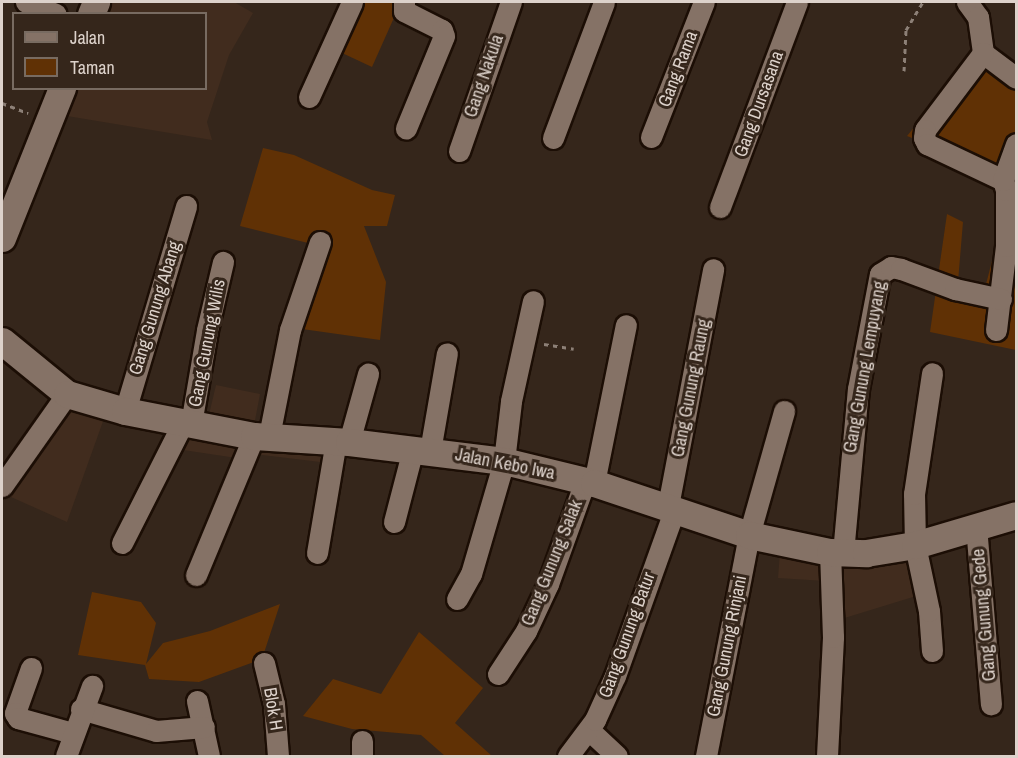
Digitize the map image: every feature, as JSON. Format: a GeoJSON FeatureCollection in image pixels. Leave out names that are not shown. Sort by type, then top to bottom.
{"type":"FeatureCollection","features":[{"type":"Feature","properties":{"kind":"street"},"geometry":{"type":"LineString","coordinates":[[26,2],[52,12]]}},
{"type":"Feature","properties":{"kind":"street"},"geometry":{"type":"LineString","coordinates":[[309,97],[352,2]]}},
{"type":"Feature","properties":{"kind":"street"},"geometry":{"type":"LineString","coordinates":[[404,2],[404,11],[442,30],[444,36],[406,128]]}},
{"type":"Feature","properties":{"kind":"street","name":"Gang Nakula"},"geometry":{"type":"LineString","coordinates":[[459,151],[512,2]]}},
{"type":"Feature","properties":{"kind":"street"},"geometry":{"type":"LineString","coordinates":[[553,138],[604,2]]}},
{"type":"Feature","properties":{"kind":"street","name":"Gang Rama"},"geometry":{"type":"LineString","coordinates":[[651,137],[704,2]]}},
{"type":"Feature","properties":{"kind":"street","name":"Gang Dursasana"},"geometry":{"type":"LineString","coordinates":[[720,207],[797,2]]}},
{"type":"Feature","properties":{"kind":"street"},"geometry":{"type":"LineString","coordinates":[[967,2],[978,17],[983,53],[930,124],[924,138],[927,144],[1003,180]]}},
{"type":"Feature","properties":{"kind":"street"},"geometry":{"type":"LineString","coordinates":[[983,53],[1017,78]]}},
{"type":"Feature","properties":{"kind":"street"},"geometry":{"type":"LineString","coordinates":[[2,238],[61,90]]}},
{"type":"Feature","properties":{"kind":"street"},"geometry":{"type":"LineString","coordinates":[[996,330],[1001,299],[1006,214],[1003,180],[1017,144]]}},
{"type":"Feature","properties":{"kind":"street","name":"Gang Gunung Abang"},"geometry":{"type":"LineString","coordinates":[[125,411],[186,206]]}},
{"type":"Feature","properties":{"kind":"street"},"geometry":{"type":"LineString","coordinates":[[196,575],[262,436],[290,330],[320,242]]}},
{"type":"Feature","properties":{"kind":"street","name":"Gang Gunung Wilis"},"geometry":{"type":"LineString","coordinates":[[122,543],[187,423],[223,262]]}},
{"type":"Feature","properties":{"kind":"street","name":"Gang Gunung Lempuyang"},"geometry":{"type":"LineString","coordinates":[[836,553],[858,389],[880,274],[891,267],[902,269],[956,289],[1001,299]]}},
{"type":"Feature","properties":{"kind":"street","name":"Gang Gunung Raung"},"geometry":{"type":"LineString","coordinates":[[672,507],[713,269]]}},
{"type":"Feature","properties":{"kind":"street"},"geometry":{"type":"LineString","coordinates":[[457,599],[471,574],[504,461],[533,301]]}},
{"type":"Feature","properties":{"kind":"street","name":"Gang Gunung Salak"},"geometry":{"type":"LineString","coordinates":[[498,674],[526,631],[548,584],[589,482],[626,325]]}},
{"type":"Feature","properties":{"kind":"street","name":"Jalan Kebo Iwa"},"geometry":{"type":"LineString","coordinates":[[2,341],[67,394],[125,411],[262,436],[342,441],[504,461],[589,482],[672,507],[749,535],[836,553],[866,553],[915,545],[975,526],[1017,516]]}},
{"type":"Feature","properties":{"kind":"street"},"geometry":{"type":"LineString","coordinates":[[394,522],[422,450],[447,353]]}},
{"type":"Feature","properties":{"kind":"street"},"geometry":{"type":"LineString","coordinates":[[932,373],[914,494],[915,545],[929,611],[932,651]]}},
{"type":"Feature","properties":{"kind":"street"},"geometry":{"type":"LineString","coordinates":[[316,553],[342,441],[368,374]]}},
{"type":"Feature","properties":{"kind":"street"},"geometry":{"type":"LineString","coordinates":[[2,486],[67,394]]}},
{"type":"Feature","properties":{"kind":"street","name":"Gang Gunung Rinjani"},"geometry":{"type":"LineString","coordinates":[[706,756],[749,535],[784,411]]}},
{"type":"Feature","properties":{"kind":"street","name":"Gang Gunung Batur"},"geometry":{"type":"LineString","coordinates":[[568,756],[589,730],[615,676],[672,507]]}},
{"type":"Feature","properties":{"kind":"street","name":"Gang Gunung Gede"},"geometry":{"type":"LineString","coordinates":[[975,526],[991,704]]}},
{"type":"Feature","properties":{"kind":"street"},"geometry":{"type":"LineString","coordinates":[[827,756],[836,553]]}},
{"type":"Feature","properties":{"kind":"street","name":"Blok H"},"geometry":{"type":"LineString","coordinates":[[264,663],[274,704],[278,756]]}},
{"type":"Feature","properties":{"kind":"street"},"geometry":{"type":"LineString","coordinates":[[31,668],[15,713],[18,718],[73,733]]}},
{"type":"Feature","properties":{"kind":"street"},"geometry":{"type":"LineString","coordinates":[[66,756],[81,709],[92,686]]}},
{"type":"Feature","properties":{"kind":"street"},"geometry":{"type":"LineString","coordinates":[[197,701],[209,756]]}},
{"type":"Feature","properties":{"kind":"street"},"geometry":{"type":"LineString","coordinates":[[81,709],[156,731],[204,727]]}},
{"type":"Feature","properties":{"kind":"street"},"geometry":{"type":"LineString","coordinates":[[589,730],[617,756]]}},
{"type":"Feature","properties":{"kind":"path"},"geometry":{"type":"LineString","coordinates":[[904,71],[906,30],[923,2]]}},
{"type":"Feature","properties":{"kind":"path"},"geometry":{"type":"LineString","coordinates":[[2,103],[50,121]]}},
{"type":"Feature","properties":{"kind":"path"},"geometry":{"type":"LineString","coordinates":[[525,341],[574,349]]}},
{"type":"Feature","properties":{"kind":"shaded area"},"geometry":{"type":"Polygon","coordinates":[[[93,2],[234,2],[253,13],[229,55],[207,122],[212,140],[49,113],[58,90],[207,90],[207,12],[88,12],[93,2]]]}},
{"type":"Feature","properties":{"kind":"shaded area"},"geometry":{"type":"Polygon","coordinates":[[[216,385],[260,394],[253,431],[342,438],[337,464],[245,453],[243,459],[170,448],[207,423],[216,385]]]}},
{"type":"Feature","properties":{"kind":"shaded area"},"geometry":{"type":"Polygon","coordinates":[[[52,406],[106,413],[67,522],[2,493],[52,406]]]}},
{"type":"Feature","properties":{"kind":"shaded area"},"geometry":{"type":"Polygon","coordinates":[[[912,545],[926,593],[825,624],[826,581],[778,578],[780,552],[912,545]]]}},
{"type":"Feature","properties":{"kind":"green space"},"geometry":{"type":"Polygon","coordinates":[[[344,2],[401,2],[372,67],[325,45],[344,2]]]}},
{"type":"Feature","properties":{"kind":"green space"},"geometry":{"type":"Polygon","coordinates":[[[979,48],[1016,69],[1016,350],[930,332],[947,214],[963,222],[958,282],[985,288],[998,238],[996,171],[907,136],[979,48]]]}},
{"type":"Feature","properties":{"kind":"green space"},"geometry":{"type":"Polygon","coordinates":[[[263,148],[294,155],[372,190],[395,195],[387,226],[364,226],[386,282],[380,340],[295,328],[312,244],[240,226],[263,148]]]}},
{"type":"Feature","properties":{"kind":"green space"},"geometry":{"type":"Polygon","coordinates":[[[92,592],[141,602],[156,623],[146,664],[163,643],[210,631],[280,604],[262,659],[199,682],[149,679],[145,665],[78,655],[92,592]]]}},
{"type":"Feature","properties":{"kind":"green space"},"geometry":{"type":"Polygon","coordinates":[[[419,632],[483,688],[455,723],[492,756],[445,756],[421,735],[352,729],[303,716],[333,679],[381,694],[419,632]]]}}]}
